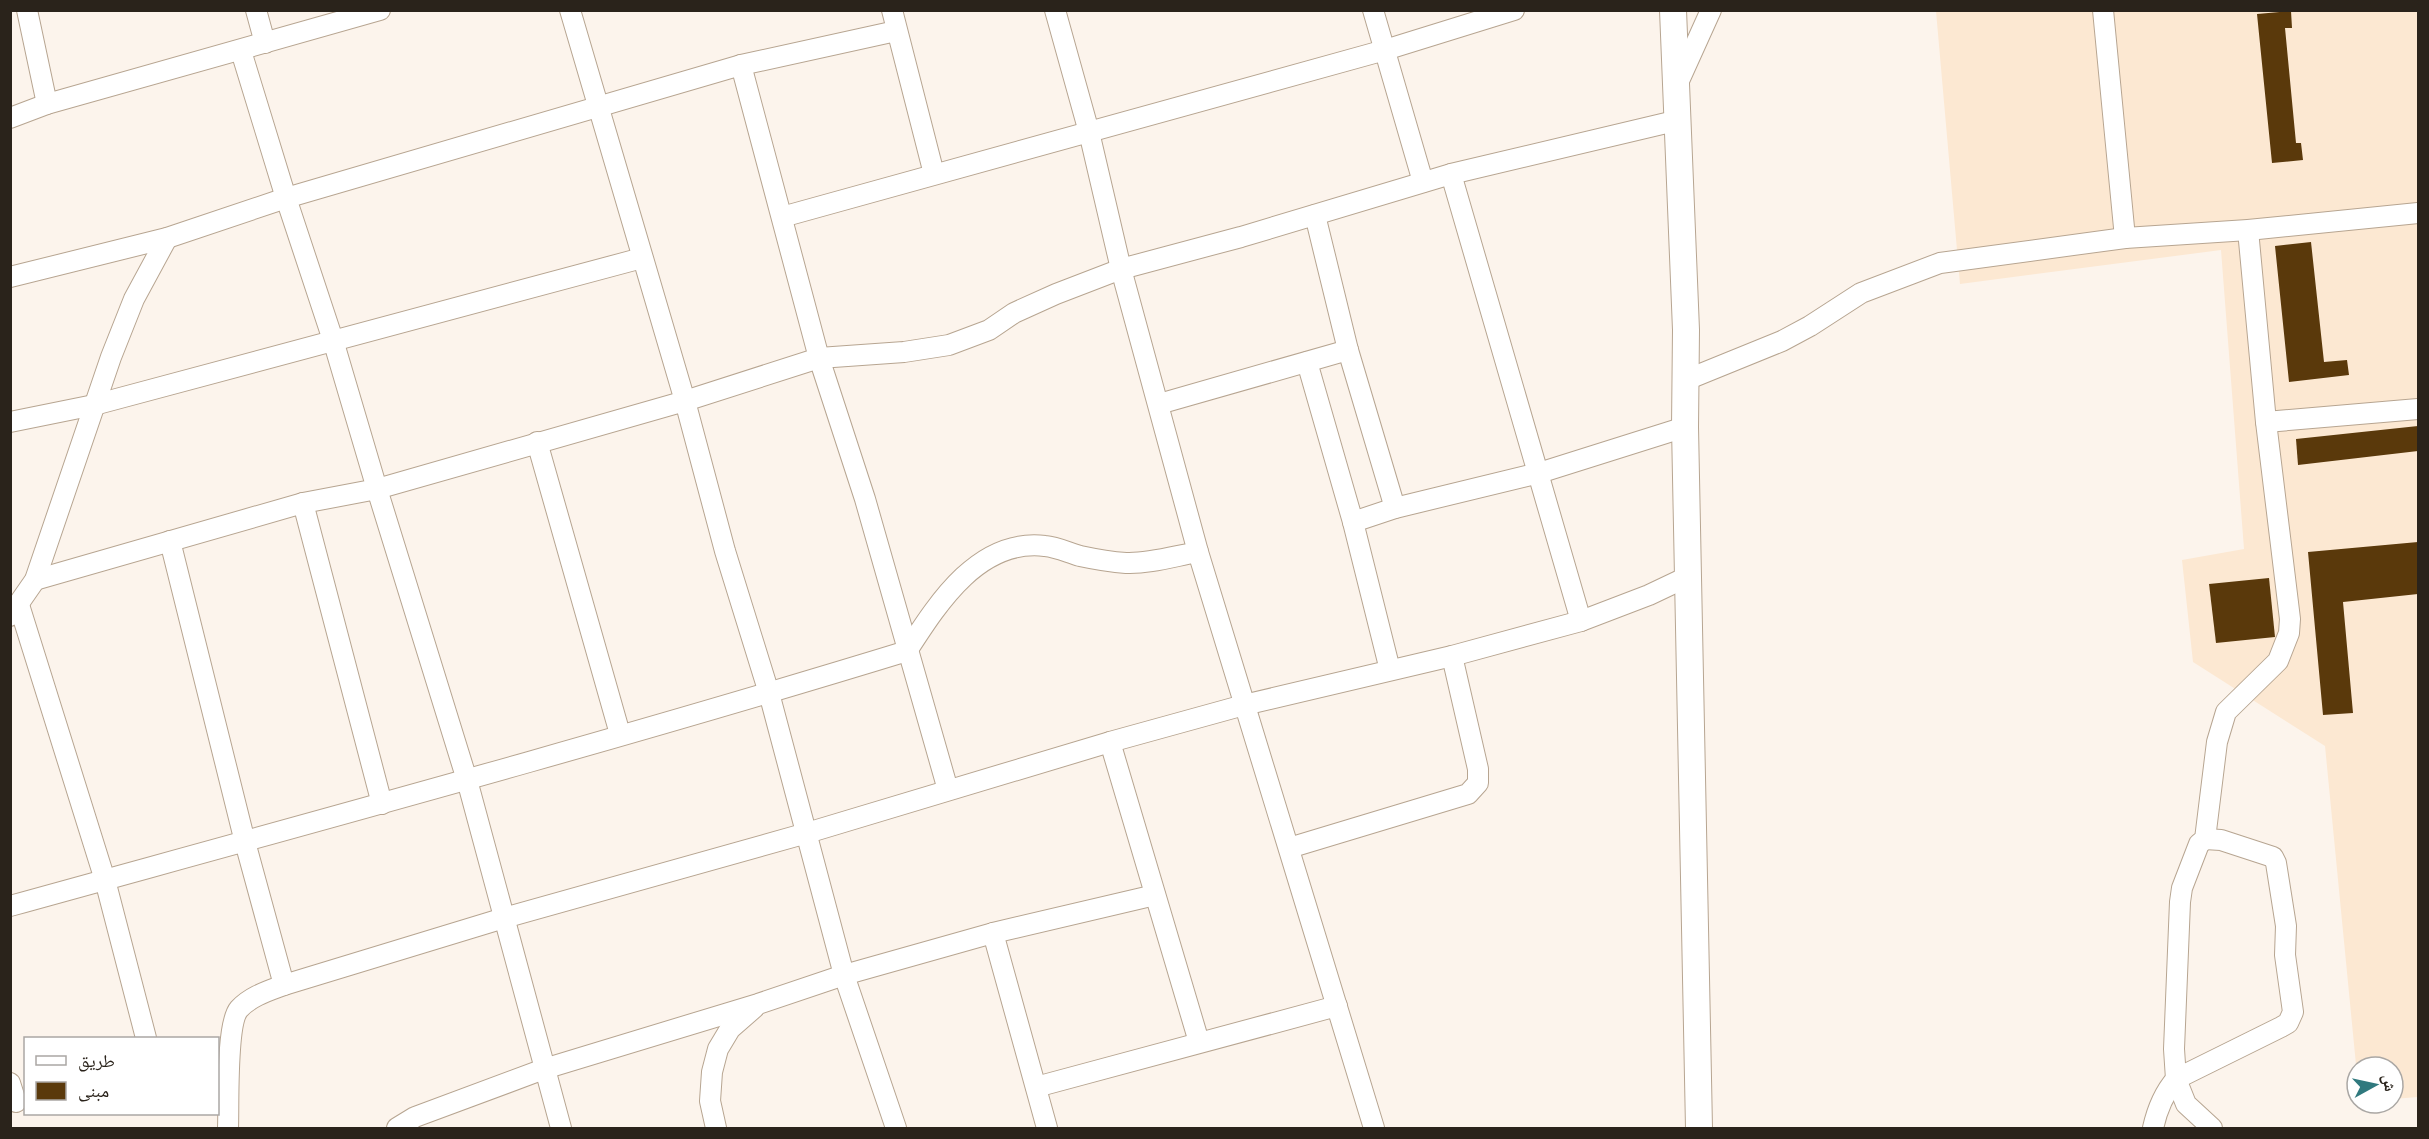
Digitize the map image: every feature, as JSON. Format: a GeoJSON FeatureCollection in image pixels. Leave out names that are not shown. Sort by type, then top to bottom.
{"type":"FeatureCollection","features":[{"type":"Feature","properties":{"kind":"main road"},"geometry":{"type":"LineString","coordinates":[[1673,10],[1678,83],[1686,380],[1685,428],[1699,1128]]}},
{"type":"Feature","properties":{"kind":"street"},"geometry":{"type":"LineString","coordinates":[[27,10],[47,104]]}},
{"type":"Feature","properties":{"kind":"street"},"geometry":{"type":"LineString","coordinates":[[256,10],[265,43]]}},
{"type":"Feature","properties":{"kind":"street"},"geometry":{"type":"LineString","coordinates":[[10,118],[47,104],[380,10]]}},
{"type":"Feature","properties":{"kind":"street"},"geometry":{"type":"LineString","coordinates":[[570,10],[685,401],[725,551],[769,693],[844,975],[896,1128]]}},
{"type":"Feature","properties":{"kind":"street"},"geometry":{"type":"LineString","coordinates":[[892,10],[934,174]]}},
{"type":"Feature","properties":{"kind":"street"},"geometry":{"type":"LineString","coordinates":[[1055,10],[1089,132],[1121,269],[1198,552],[1374,1128]]}},
{"type":"Feature","properties":{"kind":"street"},"geometry":{"type":"LineString","coordinates":[[1372,10],[1423,182]]}},
{"type":"Feature","properties":{"kind":"street"},"geometry":{"type":"LineString","coordinates":[[782,217],[1385,50],[1514,10]]}},
{"type":"Feature","properties":{"kind":"street"},"geometry":{"type":"LineString","coordinates":[[1678,83],[1711,10]]}},
{"type":"Feature","properties":{"kind":"street"},"geometry":{"type":"LineString","coordinates":[[2103,10],[2125,238]]}},
{"type":"Feature","properties":{"kind":"street"},"geometry":{"type":"LineString","coordinates":[[10,278],[167,238],[286,198],[741,66],[896,31]]}},
{"type":"Feature","properties":{"kind":"street"},"geometry":{"type":"LineString","coordinates":[[241,51],[333,340],[376,489],[467,780],[561,1128]]}},
{"type":"Feature","properties":{"kind":"street"},"geometry":{"type":"LineString","coordinates":[[741,66],[819,358],[865,499],[948,790]]}},
{"type":"Feature","properties":{"kind":"street"},"geometry":{"type":"LineString","coordinates":[[35,580],[303,503],[376,489],[685,401],[819,358],[904,352],[949,345],[989,330],[1014,313],[1056,294],[1121,269],[1451,174],[1679,120]]}},
{"type":"Feature","properties":{"kind":"street"},"geometry":{"type":"LineString","coordinates":[[1451,174],[1581,621]]}},
{"type":"Feature","properties":{"kind":"street"},"geometry":{"type":"LineString","coordinates":[[1686,380],[1782,341],[1861,293],[1940,263],[2125,238],[2248,230],[2418,213]]}},
{"type":"Feature","properties":{"kind":"street"},"geometry":{"type":"LineString","coordinates":[[1315,215],[1348,350],[1395,508]]}},
{"type":"Feature","properties":{"kind":"street"},"geometry":{"type":"LineString","coordinates":[[2212,1128],[2186,1104],[2176,1079],[2176,993],[2182,888],[2199,844],[2205,839],[2217,742],[2226,712],[2278,661],[2289,633],[2290,619],[2266,422],[2248,230]]}},
{"type":"Feature","properties":{"kind":"street"},"geometry":{"type":"LineString","coordinates":[[146,1037],[105,880],[15,611],[35,580],[94,405],[134,299],[167,238]]}},
{"type":"Feature","properties":{"kind":"street"},"geometry":{"type":"LineString","coordinates":[[10,422],[94,405],[642,258]]}},
{"type":"Feature","properties":{"kind":"street"},"geometry":{"type":"LineString","coordinates":[[1159,404],[1348,350]]}},
{"type":"Feature","properties":{"kind":"street"},"geometry":{"type":"LineString","coordinates":[[1307,362],[1353,522],[1390,670]]}},
{"type":"Feature","properties":{"kind":"street"},"geometry":{"type":"LineString","coordinates":[[2266,422],[2418,409]]}},
{"type":"Feature","properties":{"kind":"street"},"geometry":{"type":"LineString","coordinates":[[1353,522],[1395,508],[1539,472],[1685,428]]}},
{"type":"Feature","properties":{"kind":"street"},"geometry":{"type":"LineString","coordinates":[[537,442],[620,734]]}},
{"type":"Feature","properties":{"kind":"street"},"geometry":{"type":"LineString","coordinates":[[303,503],[382,804]]}},
{"type":"Feature","properties":{"kind":"street"},"geometry":{"type":"LineString","coordinates":[[170,541],[245,842],[284,986]]}},
{"type":"Feature","properties":{"kind":"street"},"geometry":{"type":"LineString","coordinates":[[10,906],[467,780],[908,651],[938,603],[956,582],[983,561],[1003,552],[1025,546],[1045,546],[1082,556],[1127,563],[1198,552]]}},
{"type":"Feature","properties":{"kind":"street"},"geometry":{"type":"LineString","coordinates":[[228,1128],[224,1091],[231,1029],[238,1010],[253,997],[504,918],[807,832],[1110,742],[1244,705],[1452,656],[1581,621],[1689,576]]}},
{"type":"Feature","properties":{"kind":"street"},"geometry":{"type":"LineString","coordinates":[[1289,848],[1468,794],[1478,783],[1478,769],[1452,656]]}},
{"type":"Feature","properties":{"kind":"street"},"geometry":{"type":"LineString","coordinates":[[1110,742],[1199,1042]]}},
{"type":"Feature","properties":{"kind":"street"},"geometry":{"type":"LineString","coordinates":[[2153,1128],[2156,1112],[2163,1097],[2176,1079],[2281,1027],[2288,1023],[2294,1012],[2285,955],[2286,926],[2276,863],[2272,857],[2265,854],[2221,840],[2205,839]]}},
{"type":"Feature","properties":{"kind":"street"},"geometry":{"type":"LineString","coordinates":[[397,1128],[415,1118],[544,1069],[758,1004],[844,975],[993,933],[1155,895]]}},
{"type":"Feature","properties":{"kind":"street"},"geometry":{"type":"LineString","coordinates":[[993,933],[1047,1128]]}},
{"type":"Feature","properties":{"kind":"street"},"geometry":{"type":"LineString","coordinates":[[716,1128],[710,1101],[712,1072],[718,1049],[730,1029],[758,1004]]}},
{"type":"Feature","properties":{"kind":"street"},"geometry":{"type":"LineString","coordinates":[[1036,1086],[1337,1006]]}},
{"type":"Feature","properties":{"kind":"street"},"geometry":{"type":"LineString","coordinates":[[10,1083],[17,1102]]}},
{"type":"Feature","properties":{"kind":"shaded area"},"geometry":{"type":"Polygon","coordinates":[[[1936,11],[2418,11],[2418,1097],[2405,1098],[2405,1055],[2355,1055],[2325,746],[2193,662],[2182,560],[2244,549],[2221,250],[1960,284],[1936,11]]]}},
{"type":"Feature","properties":{"kind":"building"},"geometry":{"type":"Polygon","coordinates":[[[2291,11],[2292,28],[2285,28],[2296,143],[2301,143],[2303,160],[2272,163],[2257,14],[2291,11]]]}},
{"type":"Feature","properties":{"kind":"building"},"geometry":{"type":"Polygon","coordinates":[[[2311,242],[2324,362],[2347,360],[2349,375],[2289,382],[2275,246],[2311,242]]]}},
{"type":"Feature","properties":{"kind":"building"},"geometry":{"type":"Polygon","coordinates":[[[2418,426],[2418,451],[2298,465],[2296,439],[2418,426]]]}},
{"type":"Feature","properties":{"kind":"building"},"geometry":{"type":"Polygon","coordinates":[[[2418,542],[2418,594],[2343,602],[2353,713],[2323,715],[2308,552],[2418,542]]]}},
{"type":"Feature","properties":{"kind":"building"},"geometry":{"type":"Polygon","coordinates":[[[2269,578],[2275,637],[2216,643],[2209,584],[2269,578]]]}}]}
